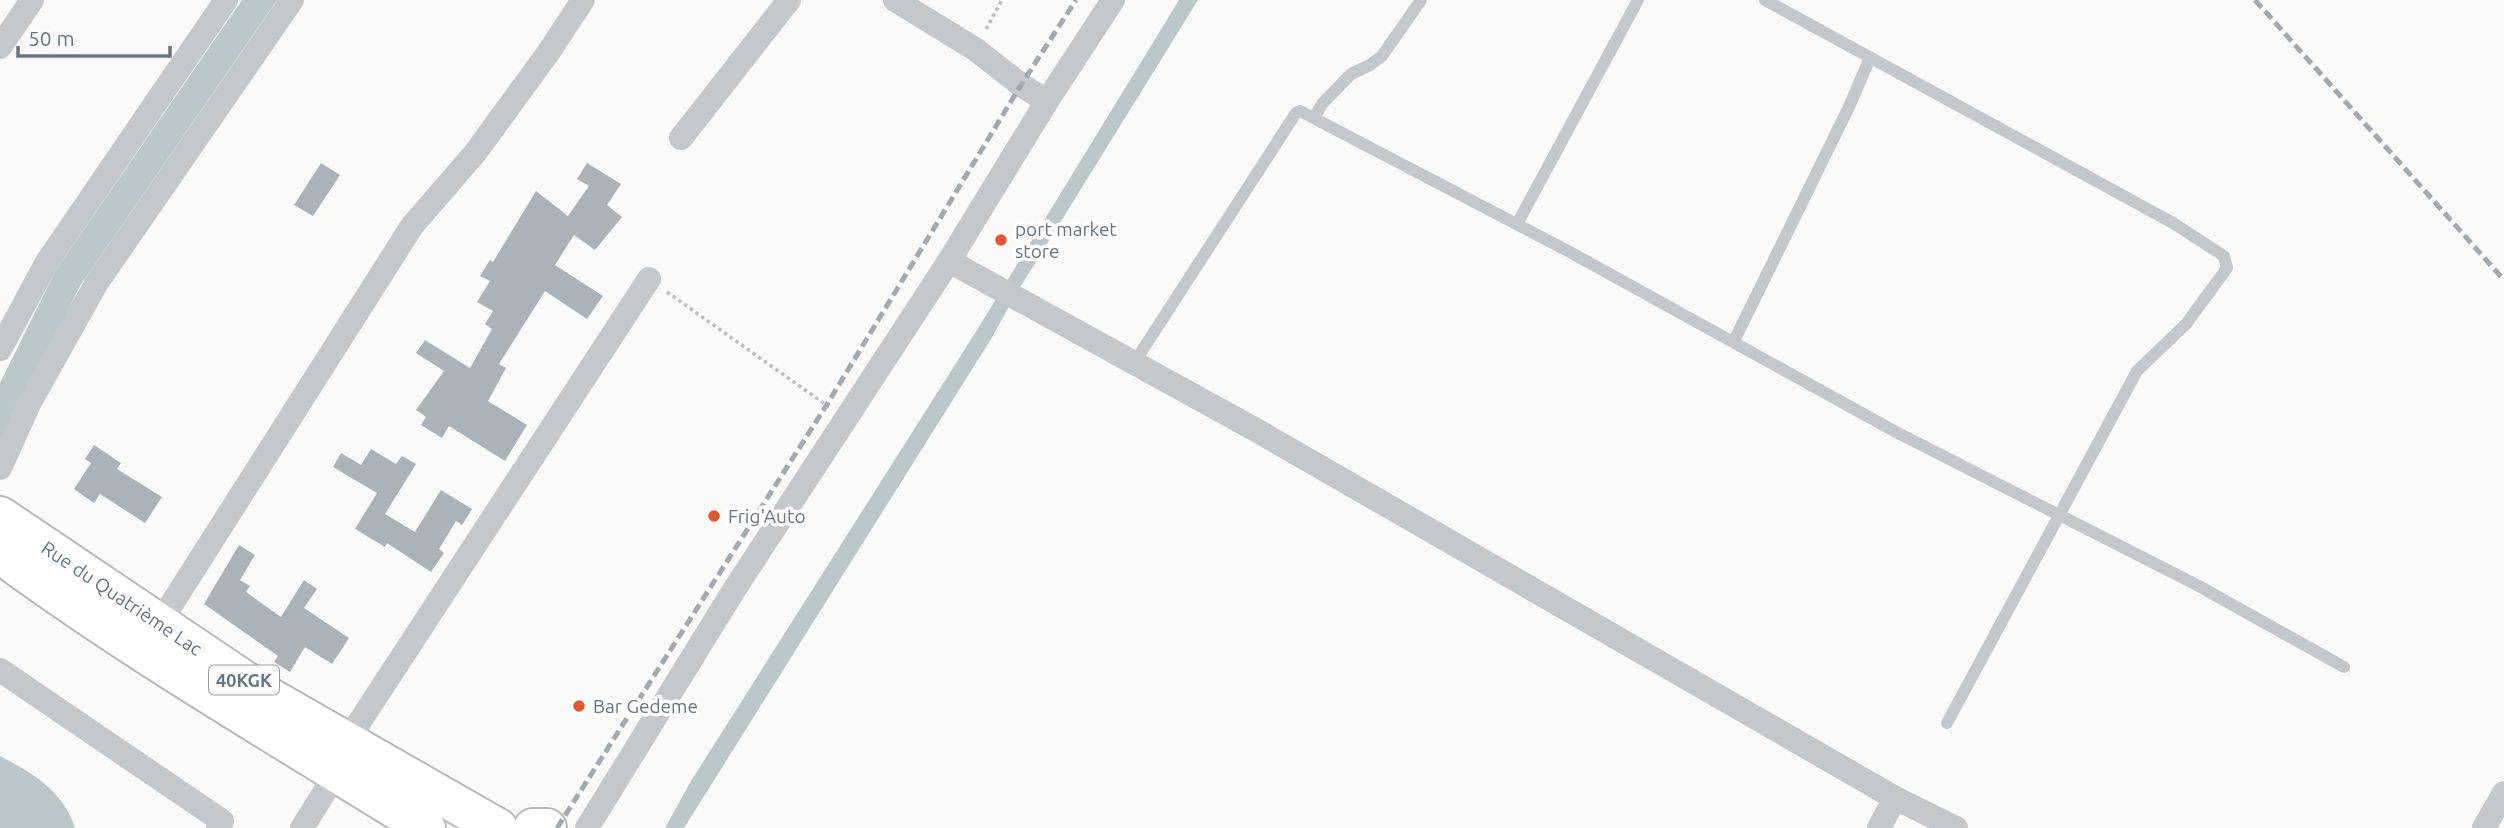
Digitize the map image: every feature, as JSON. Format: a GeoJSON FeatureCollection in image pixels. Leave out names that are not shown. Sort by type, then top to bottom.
{"type":"FeatureCollection","features":[{"type":"Feature","properties":{"kind":"main road","name":"Rue du Quatrième Lac"},"geometry":{"type":"LineString","coordinates":[[0,516],[269,697],[426,828]]}},
{"type":"Feature","properties":{"kind":"main road","name":"Rue du Quatrième Lac"},"geometry":{"type":"LineString","coordinates":[[0,554],[84,613],[246,718],[342,757],[498,828]]}},
{"type":"Feature","properties":{"kind":"main road"},"geometry":{"type":"LineString","coordinates":[[533,828],[547,828]]}},
{"type":"Feature","properties":{"kind":"street"},"geometry":{"type":"LineString","coordinates":[[0,47],[32,0]]}},
{"type":"Feature","properties":{"kind":"street"},"geometry":{"type":"LineString","coordinates":[[0,349],[47,262],[226,0]]}},
{"type":"Feature","properties":{"kind":"street"},"geometry":{"type":"LineString","coordinates":[[0,468],[29,404],[96,284],[292,0]]}},
{"type":"Feature","properties":{"kind":"street"},"geometry":{"type":"LineString","coordinates":[[159,624],[412,226],[475,153],[583,0]]}},
{"type":"Feature","properties":{"kind":"street"},"geometry":{"type":"LineString","coordinates":[[681,138],[789,0]]}},
{"type":"Feature","properties":{"kind":"street"},"geometry":{"type":"LineString","coordinates":[[895,0],[975,48],[1021,85],[1046,101]]}},
{"type":"Feature","properties":{"kind":"street"},"geometry":{"type":"LineString","coordinates":[[587,828],[734,590],[949,261],[1046,101],[1113,0]]}},
{"type":"Feature","properties":{"kind":"street"},"geometry":{"type":"LineString","coordinates":[[949,261],[1256,430],[1895,798],[1956,828]]}},
{"type":"Feature","properties":{"kind":"street"},"geometry":{"type":"LineString","coordinates":[[302,828],[342,757],[649,279]]}},
{"type":"Feature","properties":{"kind":"street"},"geometry":{"type":"LineString","coordinates":[[0,670],[222,821],[218,828]]}},
{"type":"Feature","properties":{"kind":"street"},"geometry":{"type":"LineString","coordinates":[[2484,828],[2504,793]]}},
{"type":"Feature","properties":{"kind":"street"},"geometry":{"type":"LineString","coordinates":[[1879,828],[1895,798]]}},
{"type":"Feature","properties":{"kind":"lane"},"geometry":{"type":"LineString","coordinates":[[1314,118],[1322,104],[1351,74],[1382,56],[1421,0]]}},
{"type":"Feature","properties":{"kind":"lane"},"geometry":{"type":"LineString","coordinates":[[1517,224],[1638,0]]}},
{"type":"Feature","properties":{"kind":"lane"},"geometry":{"type":"LineString","coordinates":[[1765,0],[2173,223],[2224,256],[2227,268],[2186,324],[2137,371],[1947,723]]}},
{"type":"Feature","properties":{"kind":"lane"},"geometry":{"type":"LineString","coordinates":[[1734,341],[1848,109],[1870,58]]}},
{"type":"Feature","properties":{"kind":"lane"},"geometry":{"type":"LineString","coordinates":[[1134,363],[1296,113],[1300,111],[1517,224],[1896,432],[2197,585],[2344,667]]}},
{"type":"Feature","properties":{"kind":"path"},"geometry":{"type":"LineString","coordinates":[[975,48],[1002,0]]}},
{"type":"Feature","properties":{"kind":"path"},"geometry":{"type":"LineString","coordinates":[[649,279],[825,405],[846,417]]}},
{"type":"Feature","properties":{"kind":"shaded area"},"geometry":{"type":"Polygon","coordinates":[[[242,0],[277,0],[80,286],[0,448],[0,383],[56,270],[242,0]]]}},
{"type":"Feature","properties":{"kind":"shaded area"},"geometry":{"type":"Polygon","coordinates":[[[1179,0],[1198,0],[1016,294],[991,339],[684,828],[665,828],[691,781],[977,330],[1179,0]]]}},
{"type":"Feature","properties":{"kind":"shaded area"},"geometry":{"type":"Polygon","coordinates":[[[0,756],[35,776],[55,793],[70,815],[75,828],[0,828],[0,756]]]}},
{"type":"Feature","properties":{"kind":"building"},"geometry":{"type":"Polygon","coordinates":[[[321,163],[340,175],[313,216],[294,205],[321,163]]]}},
{"type":"Feature","properties":{"kind":"building"},"geometry":{"type":"Polygon","coordinates":[[[587,163],[621,184],[607,205],[622,217],[595,250],[574,235],[555,265],[603,296],[587,319],[545,291],[499,364],[506,368],[488,401],[527,425],[505,461],[449,426],[442,438],[421,425],[426,417],[416,410],[444,371],[416,353],[425,340],[470,368],[492,329],[485,324],[493,311],[477,302],[490,281],[480,276],[490,260],[493,262],[536,191],[568,216],[589,186],[577,179],[587,163]]]}},
{"type":"Feature","properties":{"kind":"building"},"geometry":{"type":"Polygon","coordinates":[[[94,445],[121,463],[117,469],[162,497],[145,523],[100,494],[94,503],[74,489],[91,463],[85,459],[94,445]]]}},
{"type":"Feature","properties":{"kind":"building"},"geometry":{"type":"Polygon","coordinates":[[[371,449],[396,464],[402,456],[416,464],[385,514],[415,532],[441,490],[472,509],[462,525],[456,521],[439,549],[444,553],[431,572],[387,543],[385,547],[355,529],[377,493],[333,467],[341,453],[361,465],[371,449]]]}},
{"type":"Feature","properties":{"kind":"building"},"geometry":{"type":"Polygon","coordinates":[[[239,545],[255,555],[240,580],[250,586],[246,592],[281,617],[304,580],[317,589],[304,608],[349,638],[332,664],[305,647],[290,672],[274,662],[278,656],[204,604],[239,545]]]}},
{"type":"Feature","properties":{"kind":"railway"},"geometry":{"type":"LineString","coordinates":[[557,828],[826,406],[1021,85],[1076,0]]}},
{"type":"Feature","properties":{"kind":"railway"},"geometry":{"type":"LineString","coordinates":[[2255,0],[2504,280]]}},
{"type":"Feature","properties":{"kind":"place","name":"port market store"},"geometry":{"type":"Point","coordinates":[1001,240]}},
{"type":"Feature","properties":{"kind":"place","name":"Frig'Auto"},"geometry":{"type":"Point","coordinates":[714,516]}},
{"type":"Feature","properties":{"kind":"place","name":"Bar Gedeme"},"geometry":{"type":"Point","coordinates":[579,706]}}]}
